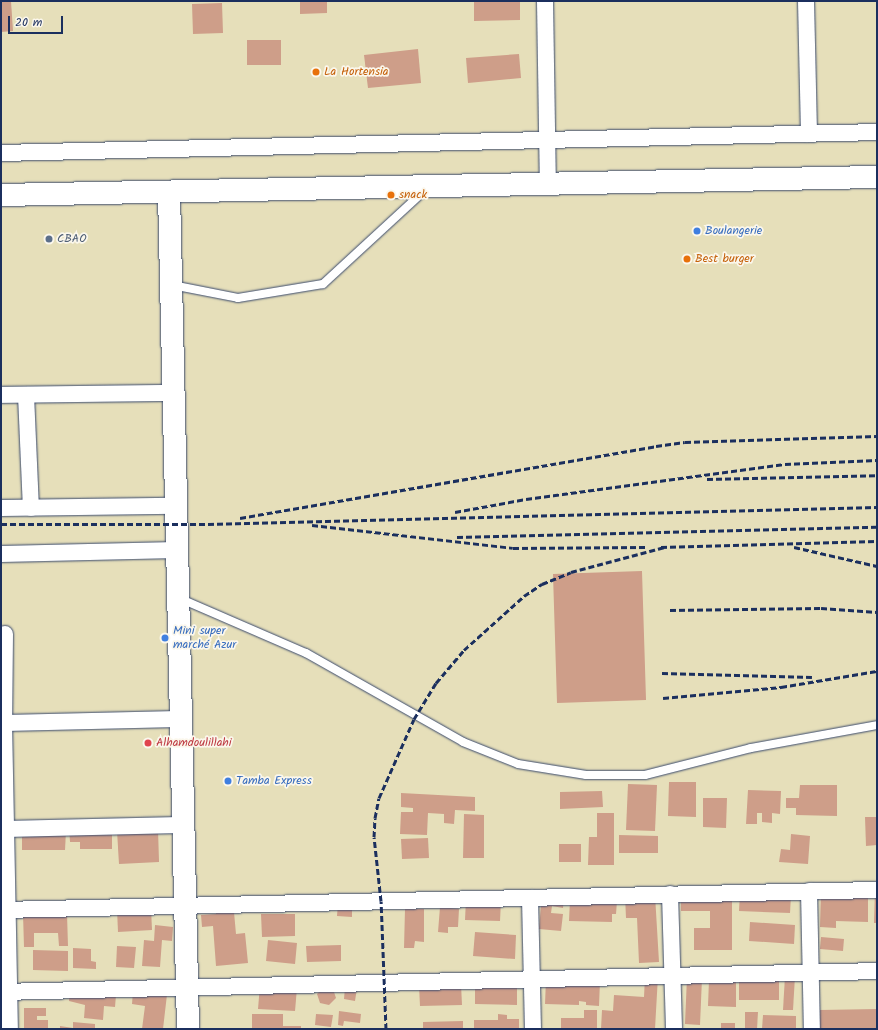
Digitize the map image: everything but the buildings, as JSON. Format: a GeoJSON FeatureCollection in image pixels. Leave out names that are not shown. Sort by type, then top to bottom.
{"type":"FeatureCollection","features":[{"type":"Feature","properties":{"kind":"main road"},"geometry":{"type":"LineString","coordinates":[[1,195],[877,178]]}},
{"type":"Feature","properties":{"kind":"main road"},"geometry":{"type":"LineString","coordinates":[[169,192],[188,1029]]}},
{"type":"Feature","properties":{"kind":"street"},"geometry":{"type":"LineString","coordinates":[[545,1],[548,184]]}},
{"type":"Feature","properties":{"kind":"street"},"geometry":{"type":"LineString","coordinates":[[806,1],[809,134]]}},
{"type":"Feature","properties":{"kind":"street"},"geometry":{"type":"LineString","coordinates":[[1,153],[877,132]]}},
{"type":"Feature","properties":{"kind":"street"},"geometry":{"type":"LineString","coordinates":[[1,395],[174,393]]}},
{"type":"Feature","properties":{"kind":"street"},"geometry":{"type":"LineString","coordinates":[[26,395],[31,508]]}},
{"type":"Feature","properties":{"kind":"street"},"geometry":{"type":"LineString","coordinates":[[1,508],[176,506]]}},
{"type":"Feature","properties":{"kind":"street"},"geometry":{"type":"LineString","coordinates":[[1,554],[177,550]]}},
{"type":"Feature","properties":{"kind":"street"},"geometry":{"type":"LineString","coordinates":[[6,634],[2,723],[3,829],[5,992],[10,1029]]}},
{"type":"Feature","properties":{"kind":"street"},"geometry":{"type":"LineString","coordinates":[[2,723],[181,719]]}},
{"type":"Feature","properties":{"kind":"street"},"geometry":{"type":"LineString","coordinates":[[3,829],[183,825]]}},
{"type":"Feature","properties":{"kind":"street"},"geometry":{"type":"LineString","coordinates":[[4,910],[877,890]]}},
{"type":"Feature","properties":{"kind":"street"},"geometry":{"type":"LineString","coordinates":[[809,891],[812,1029]]}},
{"type":"Feature","properties":{"kind":"street"},"geometry":{"type":"LineString","coordinates":[[670,894],[674,1029]]}},
{"type":"Feature","properties":{"kind":"street"},"geometry":{"type":"LineString","coordinates":[[530,898],[533,1029]]}},
{"type":"Feature","properties":{"kind":"street"},"geometry":{"type":"LineString","coordinates":[[5,992],[877,971]]}},
{"type":"Feature","properties":{"kind":"lane"},"geometry":{"type":"LineString","coordinates":[[171,285],[238,298],[323,284],[428,186]]}},
{"type":"Feature","properties":{"kind":"lane"},"geometry":{"type":"LineString","coordinates":[[178,598],[306,652],[463,742],[518,764],[586,774],[645,775],[750,748],[877,725]]}},
{"type":"Feature","properties":{"kind":"railway"},"geometry":{"type":"LineString","coordinates":[[240,518],[685,442],[877,436]]}},
{"type":"Feature","properties":{"kind":"railway"},"geometry":{"type":"LineString","coordinates":[[455,512],[526,499],[785,464],[877,460]]}},
{"type":"Feature","properties":{"kind":"railway"},"geometry":{"type":"LineString","coordinates":[[707,479],[877,475]]}},
{"type":"Feature","properties":{"kind":"railway"},"geometry":{"type":"LineString","coordinates":[[1,524],[208,524],[877,507]]}},
{"type":"Feature","properties":{"kind":"railway"},"geometry":{"type":"LineString","coordinates":[[312,525],[513,548],[645,547]]}},
{"type":"Feature","properties":{"kind":"railway"},"geometry":{"type":"LineString","coordinates":[[457,537],[877,527]]}},
{"type":"Feature","properties":{"kind":"railway"},"geometry":{"type":"LineString","coordinates":[[661,547],[877,541]]}},
{"type":"Feature","properties":{"kind":"railway"},"geometry":{"type":"LineString","coordinates":[[386,1029],[381,901],[374,837],[375,818],[379,798],[414,719],[436,683],[464,650],[524,596],[542,584],[571,572],[665,547]]}},
{"type":"Feature","properties":{"kind":"railway"},"geometry":{"type":"LineString","coordinates":[[794,547],[877,566]]}},
{"type":"Feature","properties":{"kind":"railway"},"geometry":{"type":"LineString","coordinates":[[670,610],[821,608],[877,612]]}},
{"type":"Feature","properties":{"kind":"railway"},"geometry":{"type":"LineString","coordinates":[[663,698],[781,687],[877,671]]}},
{"type":"Feature","properties":{"kind":"railway"},"geometry":{"type":"LineString","coordinates":[[662,673],[812,677]]}},
{"type":"Feature","properties":{"kind":"place","name":"La Hortensia"},"geometry":{"type":"Point","coordinates":[316,72]}},
{"type":"Feature","properties":{"kind":"place","name":"snack"},"geometry":{"type":"Point","coordinates":[391,195]}},
{"type":"Feature","properties":{"kind":"place","name":"Boulangerie"},"geometry":{"type":"Point","coordinates":[697,231]}},
{"type":"Feature","properties":{"kind":"place","name":"CBAO"},"geometry":{"type":"Point","coordinates":[49,239]}},
{"type":"Feature","properties":{"kind":"place","name":"Best burger"},"geometry":{"type":"Point","coordinates":[687,259]}},
{"type":"Feature","properties":{"kind":"place","name":"Mini super marché Azur"},"geometry":{"type":"Point","coordinates":[165,638]}},
{"type":"Feature","properties":{"kind":"place","name":"Alhamdoulillahi"},"geometry":{"type":"Point","coordinates":[148,743]}},
{"type":"Feature","properties":{"kind":"place","name":"Tamba Express"},"geometry":{"type":"Point","coordinates":[228,781]}}]}
